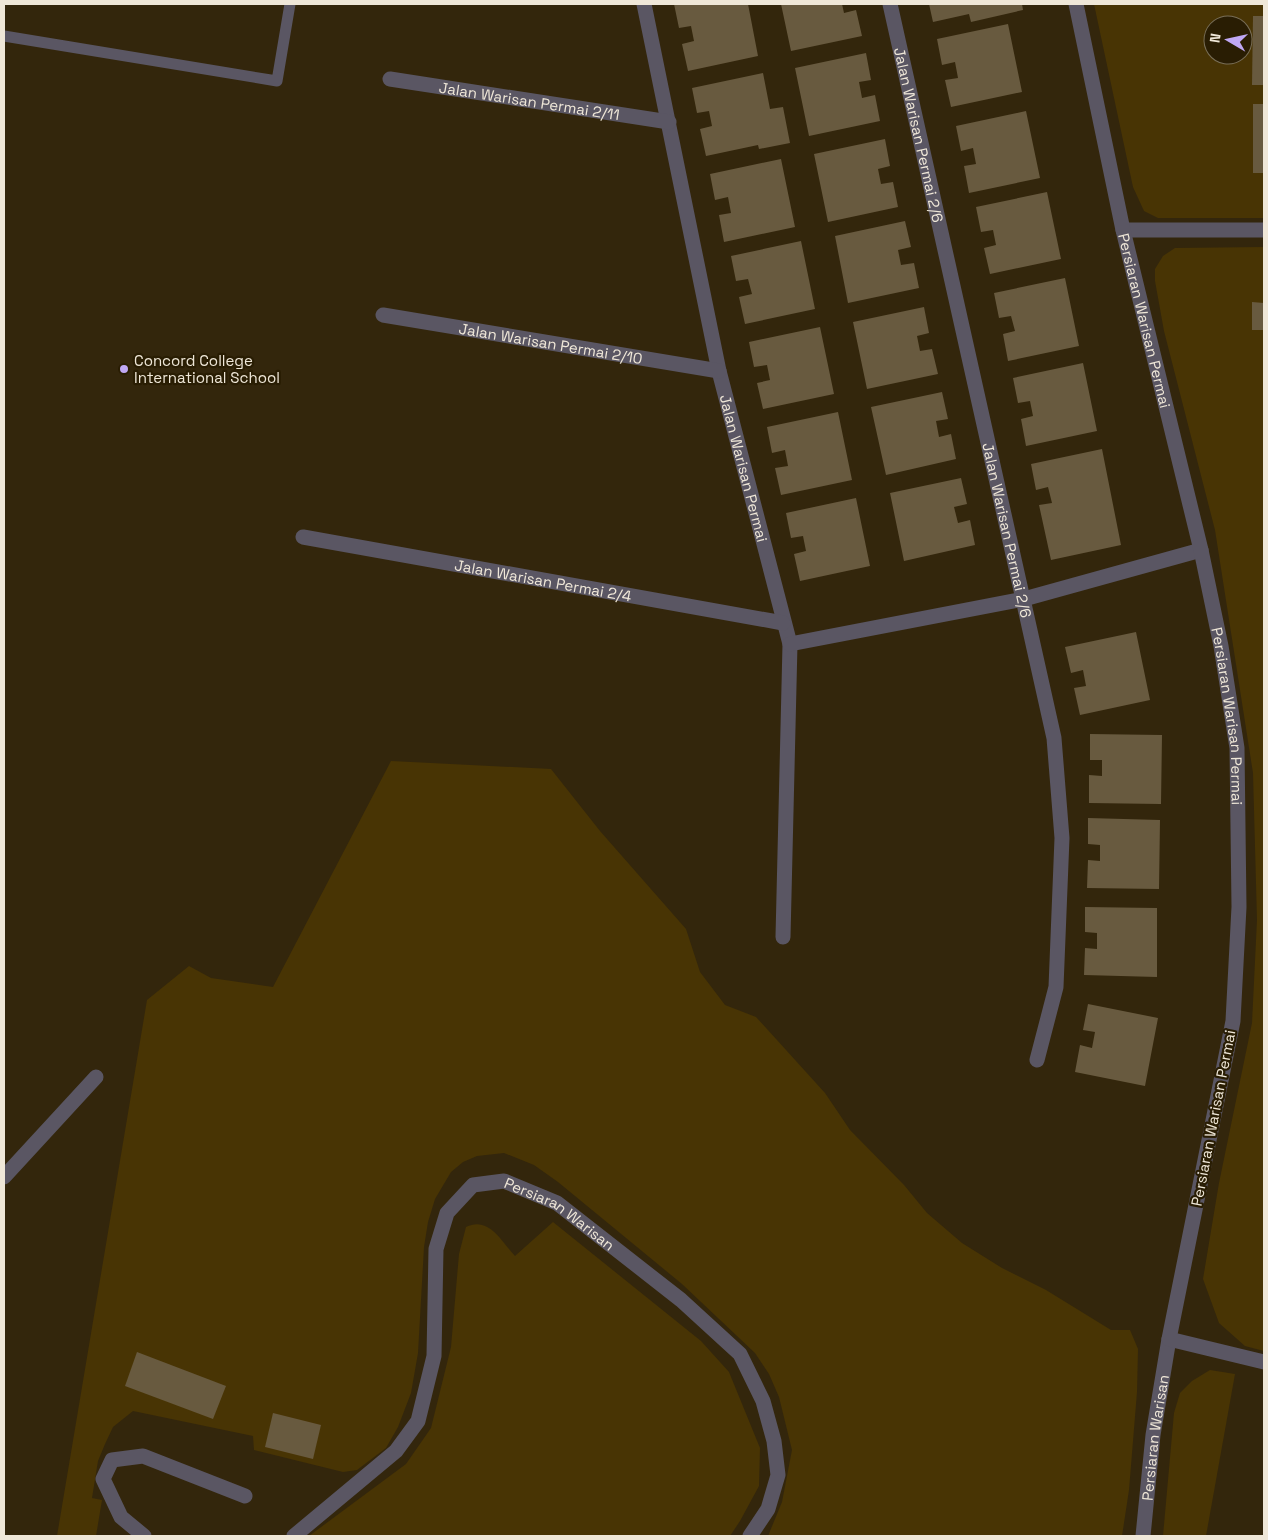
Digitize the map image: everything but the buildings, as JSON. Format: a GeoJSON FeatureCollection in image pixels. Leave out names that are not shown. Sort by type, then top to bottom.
{"type":"FeatureCollection","features":[{"type":"Feature","properties":{"kind":"street","name":"Jalan Warisan Permai"},"geometry":{"type":"LineString","coordinates":[[644,4],[719,371],[790,644],[783,937]]}},
{"type":"Feature","properties":{"kind":"street","name":"Jalan Warisan Permai 2/6"},"geometry":{"type":"LineString","coordinates":[[890,4],[1054,738],[1062,838],[1056,986],[1037,1060]]}},
{"type":"Feature","properties":{"kind":"street","name":"Persiaran Warisan Permai"},"geometry":{"type":"LineString","coordinates":[[1076,4],[1123,230],[1201,550],[1221,646],[1237,748],[1239,907],[1237,965],[1232,1021],[1169,1339]]}},
{"type":"Feature","properties":{"kind":"street","name":"Jalan Warisan Permai 2/11"},"geometry":{"type":"LineString","coordinates":[[390,79],[669,122]]}},
{"type":"Feature","properties":{"kind":"street"},"geometry":{"type":"LineString","coordinates":[[1123,230],[1264,230]]}},
{"type":"Feature","properties":{"kind":"street","name":"Jalan Warisan Permai 2/10"},"geometry":{"type":"LineString","coordinates":[[383,315],[719,371]]}},
{"type":"Feature","properties":{"kind":"street","name":"Jalan Warisan Permai 2/4"},"geometry":{"type":"LineString","coordinates":[[303,537],[783,623]]}},
{"type":"Feature","properties":{"kind":"street"},"geometry":{"type":"LineString","coordinates":[[790,644],[1024,599],[1201,550]]}},
{"type":"Feature","properties":{"kind":"street"},"geometry":{"type":"LineString","coordinates":[[4,1177],[96,1077]]}},
{"type":"Feature","properties":{"kind":"street","name":"Persiaran Warisan"},"geometry":{"type":"LineString","coordinates":[[294,1536],[396,1451],[418,1421],[434,1356],[436,1249],[447,1213],[473,1185],[504,1182],[557,1202],[681,1300],[740,1354],[763,1401],[774,1441],[778,1475],[768,1509],[750,1536]]}},
{"type":"Feature","properties":{"kind":"street"},"geometry":{"type":"LineString","coordinates":[[1169,1339],[1264,1362]]}},
{"type":"Feature","properties":{"kind":"street","name":"Persiaran Warisan"},"geometry":{"type":"LineString","coordinates":[[1143,1536],[1153,1435],[1169,1339]]}},
{"type":"Feature","properties":{"kind":"street"},"geometry":{"type":"LineString","coordinates":[[144,1536],[121,1517],[103,1479],[112,1460],[143,1456],[245,1496]]}},
{"type":"Feature","properties":{"kind":"lane"},"geometry":{"type":"LineString","coordinates":[[4,36],[277,81],[290,4]]}},
{"type":"Feature","properties":{"kind":"shaded area"},"geometry":{"type":"Polygon","coordinates":[[[1094,4],[1264,4],[1264,218],[1158,218],[1144,211],[1133,187],[1094,4]]]}},
{"type":"Feature","properties":{"kind":"shaded area"},"geometry":{"type":"Polygon","coordinates":[[[1264,247],[1264,1351],[1245,1346],[1219,1323],[1203,1279],[1219,1183],[1252,1023],[1257,920],[1253,773],[1215,530],[1164,331],[1155,281],[1155,269],[1163,256],[1175,248],[1264,247]]]}},
{"type":"Feature","properties":{"kind":"shaded area"},"geometry":{"type":"Polygon","coordinates":[[[391,761],[551,769],[600,831],[686,929],[700,972],[725,1005],[756,1017],[825,1093],[850,1130],[904,1185],[927,1213],[962,1243],[1002,1268],[1046,1290],[1111,1330],[1130,1330],[1138,1349],[1137,1392],[1129,1490],[1122,1536],[768,1536],[782,1502],[792,1450],[779,1397],[769,1374],[755,1353],[682,1284],[558,1182],[534,1165],[504,1153],[477,1156],[463,1162],[451,1172],[435,1199],[428,1222],[424,1247],[418,1353],[411,1393],[398,1427],[386,1448],[357,1470],[343,1472],[254,1450],[253,1436],[133,1411],[113,1427],[98,1461],[92,1498],[102,1500],[96,1536],[57,1536],[147,1000],[189,966],[211,978],[273,987],[391,761]]]}},
{"type":"Feature","properties":{"kind":"shaded area"},"geometry":{"type":"Polygon","coordinates":[[[553,1222],[701,1341],[729,1372],[760,1448],[759,1486],[730,1536],[309,1536],[406,1464],[431,1428],[451,1347],[459,1254],[466,1227],[474,1224],[488,1227],[515,1256],[553,1222]]]}},
{"type":"Feature","properties":{"kind":"shaded area"},"geometry":{"type":"Polygon","coordinates":[[[1210,1370],[1235,1374],[1206,1536],[1163,1536],[1174,1413],[1180,1393],[1192,1381],[1210,1370]]]}},
{"type":"Feature","properties":{"kind":"place","name":"Concord College International School"},"geometry":{"type":"Point","coordinates":[124,369]}}]}
